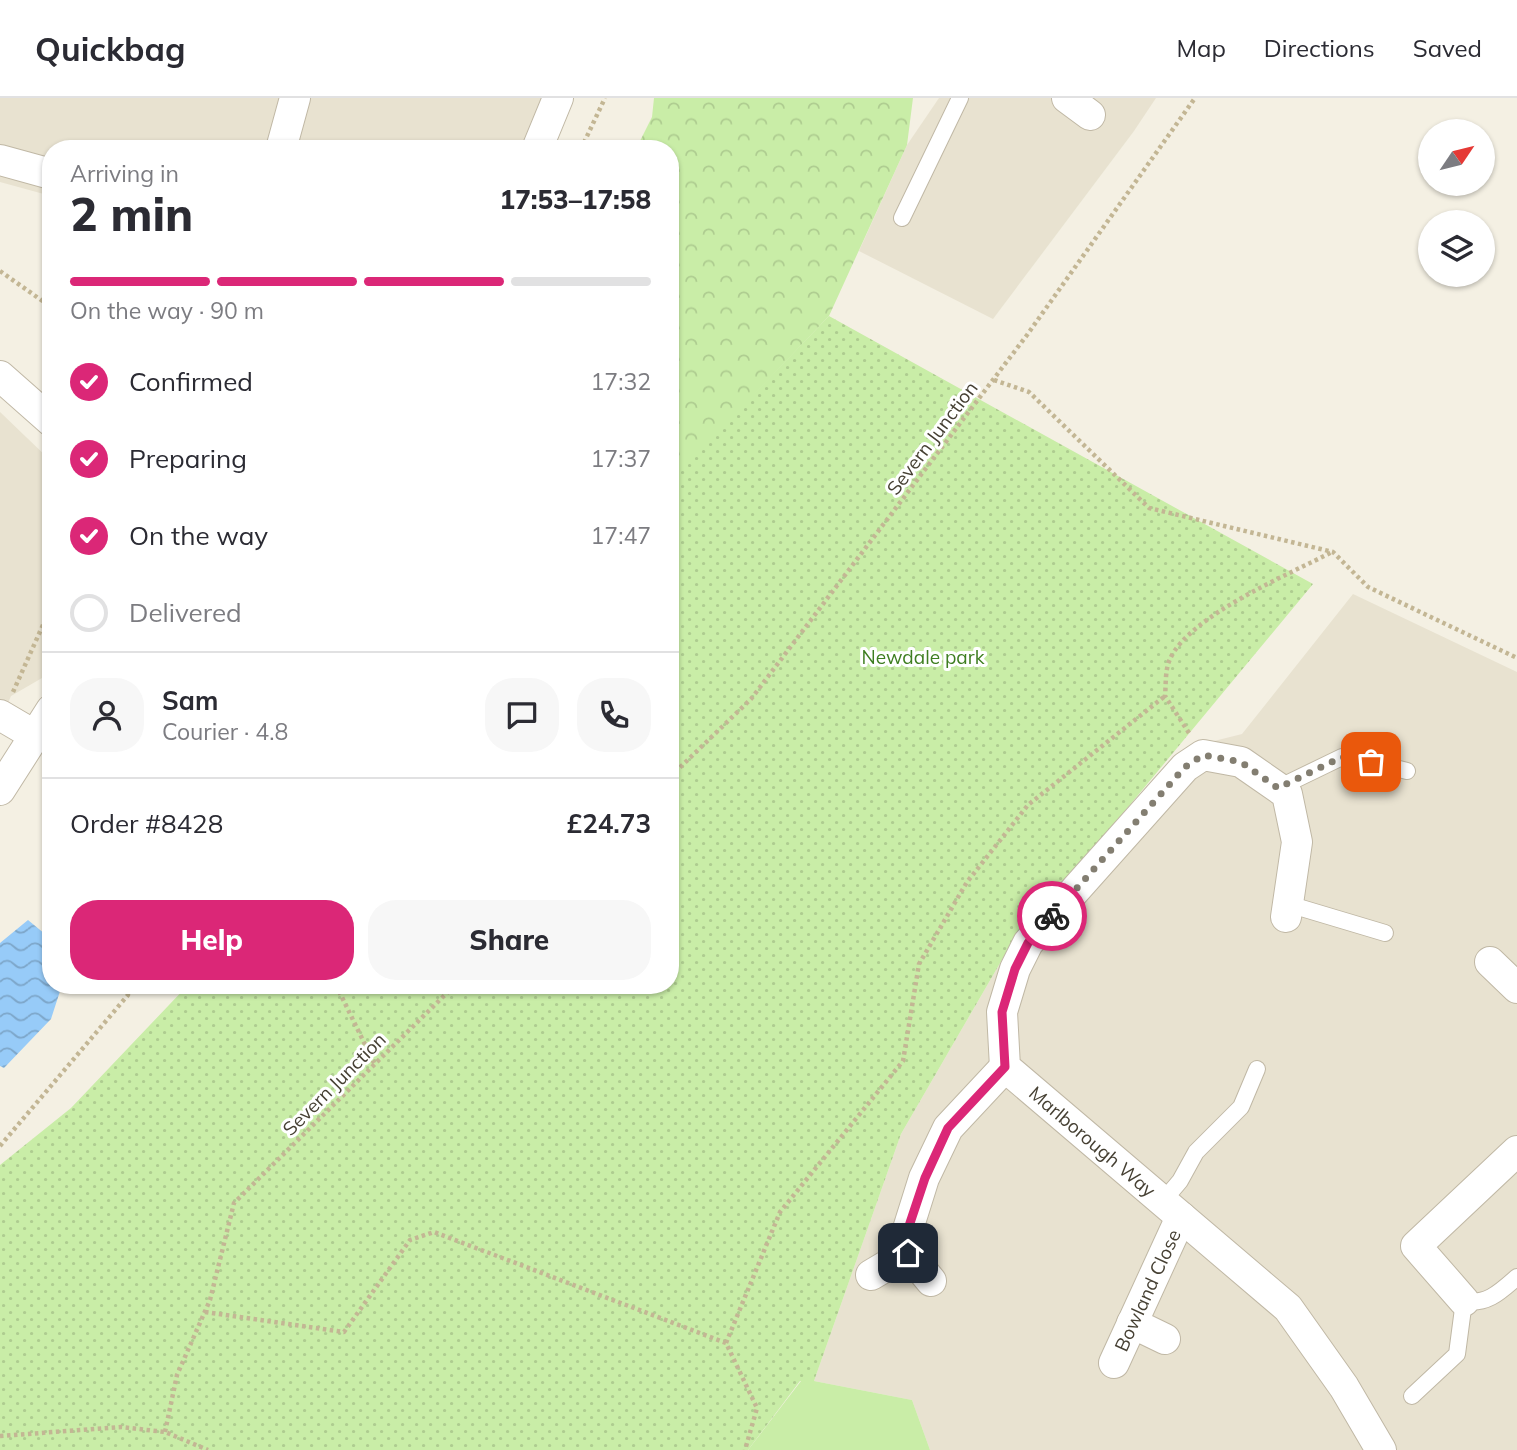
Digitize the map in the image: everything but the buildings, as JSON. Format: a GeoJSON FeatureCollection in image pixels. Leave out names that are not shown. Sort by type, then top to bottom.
{"type":"FeatureCollection","features":[{"type":"Feature","properties":{"kind":"street"},"geometry":{"type":"LineString","coordinates":[[283,140],[295,98]]}},
{"type":"Feature","properties":{"kind":"street"},"geometry":{"type":"LineString","coordinates":[[541,140],[558,98]]}},
{"type":"Feature","properties":{"kind":"street"},"geometry":{"type":"LineString","coordinates":[[0,160],[42,172]]}},
{"type":"Feature","properties":{"kind":"street"},"geometry":{"type":"LineString","coordinates":[[0,376],[42,413]]}},
{"type":"Feature","properties":{"kind":"street"},"geometry":{"type":"LineString","coordinates":[[6,705],[34,735]]}},
{"type":"Feature","properties":{"kind":"street"},"geometry":{"type":"LineString","coordinates":[[0,790],[42,723]]}},
{"type":"Feature","properties":{"kind":"street"},"geometry":{"type":"LineString","coordinates":[[931,1281],[908,1253],[908,1229],[925,1178],[948,1128],[1005,1067],[1002,1012],[1015,969],[1028,943],[1185,767],[1203,755],[1241,762],[1287,794],[1297,842],[1287,910]]}},
{"type":"Feature","properties":{"kind":"street"},"geometry":{"type":"LineString","coordinates":[[1490,962],[1517,988]]}},
{"type":"Feature","properties":{"kind":"street","name":"Marlborough Way"},"geometry":{"type":"LineString","coordinates":[[1005,1067],[1288,1308],[1345,1387],[1381,1450]]}},
{"type":"Feature","properties":{"kind":"street"},"geometry":{"type":"LineString","coordinates":[[1464,1301],[1416,1246],[1517,1151]]}},
{"type":"Feature","properties":{"kind":"street","name":"Bowland Close"},"geometry":{"type":"LineString","coordinates":[[1114,1363],[1132,1323],[1172,1209]]}},
{"type":"Feature","properties":{"kind":"street"},"geometry":{"type":"LineString","coordinates":[[871,1275],[908,1253]]}},
{"type":"Feature","properties":{"kind":"street"},"geometry":{"type":"LineString","coordinates":[[1132,1323],[1165,1339]]}},
{"type":"Feature","properties":{"kind":"lane"},"geometry":{"type":"LineString","coordinates":[[902,218],[960,98]]}},
{"type":"Feature","properties":{"kind":"lane"},"geometry":{"type":"LineString","coordinates":[[1278,788],[1342,757],[1352,757],[1407,771]]}},
{"type":"Feature","properties":{"kind":"lane"},"geometry":{"type":"LineString","coordinates":[[1287,910],[1385,933]]}},
{"type":"Feature","properties":{"kind":"lane"},"geometry":{"type":"LineString","coordinates":[[1172,1209],[1181,1181],[1196,1152],[1241,1107],[1257,1069]]}},
{"type":"Feature","properties":{"kind":"lane"},"geometry":{"type":"LineString","coordinates":[[1412,1396],[1457,1354],[1464,1301],[1478,1303],[1498,1294],[1517,1277]]}},
{"type":"Feature","properties":{"kind":"path"},"geometry":{"type":"LineString","coordinates":[[585,140],[605,98]]}},
{"type":"Feature","properties":{"kind":"path","name":"Severn Junction"},"geometry":{"type":"LineString","coordinates":[[679,768],[751,699],[994,380],[1195,98]]}},
{"type":"Feature","properties":{"kind":"path"},"geometry":{"type":"LineString","coordinates":[[0,271],[42,301]]}},
{"type":"Feature","properties":{"kind":"path"},"geometry":{"type":"LineString","coordinates":[[994,380],[1029,392],[1149,508],[1333,552],[1368,587],[1517,658]]}},
{"type":"Feature","properties":{"kind":"path"},"geometry":{"type":"LineString","coordinates":[[1203,755],[1165,696],[1170,659],[1188,635],[1223,609],[1333,552]]}},
{"type":"Feature","properties":{"kind":"path"},"geometry":{"type":"LineString","coordinates":[[6,705],[42,627]]}},
{"type":"Feature","properties":{"kind":"path"},"geometry":{"type":"LineString","coordinates":[[726,1343],[780,1212],[903,1061],[919,964],[967,882],[1028,805],[1165,696]]}},
{"type":"Feature","properties":{"kind":"path"},"geometry":{"type":"LineString","coordinates":[[0,1146],[128,994]]}},
{"type":"Feature","properties":{"kind":"path"},"geometry":{"type":"LineString","coordinates":[[340,994],[374,1063]]}},
{"type":"Feature","properties":{"kind":"path","name":"Severn Junction"},"geometry":{"type":"LineString","coordinates":[[205,1312],[234,1203],[446,994]]}},
{"type":"Feature","properties":{"kind":"path"},"geometry":{"type":"LineString","coordinates":[[164,1432],[177,1375],[205,1312],[344,1332],[410,1240],[434,1232],[726,1343],[757,1408],[745,1450]]}},
{"type":"Feature","properties":{"kind":"path"},"geometry":{"type":"LineString","coordinates":[[0,1436],[121,1426],[164,1432],[208,1450]]}},
{"type":"Feature","properties":{"kind":"shaded area"},"geometry":{"type":"Polygon","coordinates":[[[0,98],[571,98],[554,140],[42,140],[42,194],[0,182],[0,98]]]}},
{"type":"Feature","properties":{"kind":"shaded area"},"geometry":{"type":"Polygon","coordinates":[[[939,98],[1156,98],[993,319],[859,251],[907,145],[939,98]]]}},
{"type":"Feature","properties":{"kind":"shaded area"},"geometry":{"type":"Polygon","coordinates":[[[0,412],[42,452],[42,678],[11,696],[0,721],[0,412]]]}},
{"type":"Feature","properties":{"kind":"shaded area"},"geometry":{"type":"Polygon","coordinates":[[[1353,594],[1517,672],[1517,1450],[930,1450],[912,1400],[814,1381],[901,1134],[1003,958],[1194,746],[1242,734],[1353,594]]]}},
{"type":"Feature","properties":{"kind":"green space"},"geometry":{"type":"Polygon","coordinates":[[[654,98],[913,98],[907,145],[829,316],[679,474],[679,140],[640,140],[652,117],[654,98]]]}},
{"type":"Feature","properties":{"kind":"green space","name":"Newdale park"},"geometry":{"type":"Polygon","coordinates":[[[829,316],[1313,584],[1003,958],[901,1134],[814,1381],[800,1381],[748,1450],[0,1450],[0,1165],[71,1108],[179,994],[679,994],[679,472],[829,316]]]}},
{"type":"Feature","properties":{"kind":"green space"},"geometry":{"type":"Polygon","coordinates":[[[801,1381],[814,1381],[912,1400],[930,1450],[748,1450],[801,1381]]]}},
{"type":"Feature","properties":{"kind":"water"},"geometry":{"type":"Polygon","coordinates":[[[28,920],[42,932],[42,994],[59,994],[51,1019],[4,1068],[0,1066],[0,943],[28,920]]]}},
{"type":"Feature","properties":{"kind":"way so far"},"geometry":{"type":"LineString","coordinates":[[1052,916],[1185,767],[1203,755],[1241,762],[1278,788],[1342,757],[1371,762]]}},
{"type":"Feature","properties":{"kind":"route"},"geometry":{"type":"LineString","coordinates":[[908,1253],[908,1229],[925,1178],[948,1128],[1005,1067],[1002,1012],[1015,969],[1028,943],[1052,916]]}}]}
